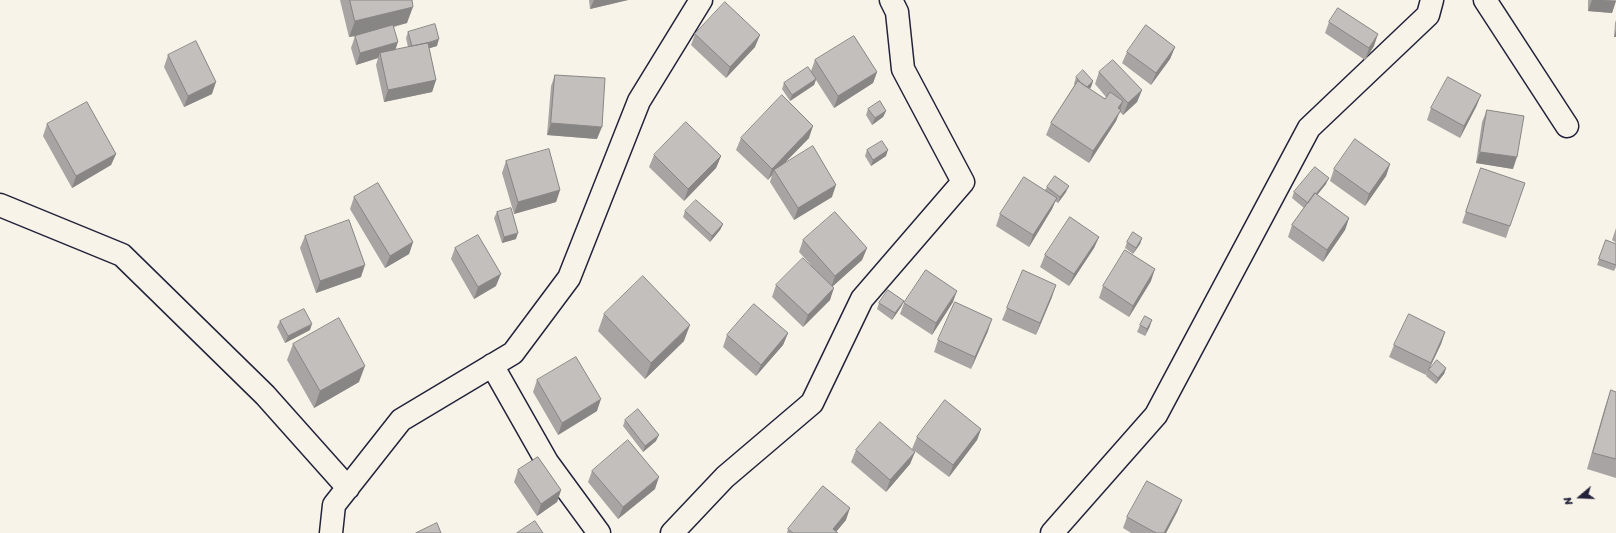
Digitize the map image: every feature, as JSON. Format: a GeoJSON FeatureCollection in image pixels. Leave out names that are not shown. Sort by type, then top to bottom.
{"type":"FeatureCollection","features":[{"type":"Feature","properties":{"kind":"street"},"geometry":{"type":"LineString","coordinates":[[331,533],[334,505],[401,420],[514,353],[569,278],[640,101],[701,0]]}},
{"type":"Feature","properties":{"kind":"street"},"geometry":{"type":"LineString","coordinates":[[672,533],[724,477],[812,403],[862,299],[964,182],[902,69],[897,12],[891,0]]}},
{"type":"Feature","properties":{"kind":"street"},"geometry":{"type":"LineString","coordinates":[[1052,533],[1156,415],[1309,128],[1428,15],[1432,0]]}},
{"type":"Feature","properties":{"kind":"street"},"geometry":{"type":"LineString","coordinates":[[1485,0],[1567,126]]}},
{"type":"Feature","properties":{"kind":"street"},"geometry":{"type":"LineString","coordinates":[[0,205],[122,255],[265,395],[348,488]]}},
{"type":"Feature","properties":{"kind":"street"},"geometry":{"type":"LineString","coordinates":[[492,366],[547,462],[599,533]]}},
{"type":"Feature","properties":{"kind":"building"},"geometry":{"type":"Polygon","coordinates":[[[350,0],[412,0],[413,7],[355,21],[350,0]]]}},
{"type":"Feature","properties":{"kind":"building"},"geometry":{"type":"Polygon","coordinates":[[[725,2],[760,35],[730,67],[695,34],[725,2]]]}},
{"type":"Feature","properties":{"kind":"building"},"geometry":{"type":"Polygon","coordinates":[[[1338,8],[1378,34],[1369,48],[1329,22],[1338,8]]]}},
{"type":"Feature","properties":{"kind":"building"},"geometry":{"type":"Polygon","coordinates":[[[435,24],[439,39],[412,46],[408,32],[435,24]]]}},
{"type":"Feature","properties":{"kind":"building"},"geometry":{"type":"Polygon","coordinates":[[[393,25],[398,42],[360,53],[355,36],[393,25]]]}},
{"type":"Feature","properties":{"kind":"building"},"geometry":{"type":"Polygon","coordinates":[[[1146,25],[1175,47],[1156,73],[1127,52],[1146,25]]]}},
{"type":"Feature","properties":{"kind":"building"},"geometry":{"type":"Polygon","coordinates":[[[854,36],[877,72],[838,96],[815,60],[854,36]]]}},
{"type":"Feature","properties":{"kind":"building"},"geometry":{"type":"Polygon","coordinates":[[[196,41],[216,82],[188,96],[168,55],[196,41]]]}},
{"type":"Feature","properties":{"kind":"building"},"geometry":{"type":"Polygon","coordinates":[[[428,43],[436,80],[388,90],[380,53],[428,43]]]}},
{"type":"Feature","properties":{"kind":"building"},"geometry":{"type":"Polygon","coordinates":[[[1113,60],[1142,90],[1128,103],[1099,72],[1113,60]]]}},
{"type":"Feature","properties":{"kind":"building"},"geometry":{"type":"Polygon","coordinates":[[[808,67],[816,79],[792,95],[784,83],[808,67]]]}},
{"type":"Feature","properties":{"kind":"building"},"geometry":{"type":"Polygon","coordinates":[[[1083,70],[1093,81],[1087,87],[1076,77],[1083,70]]]}},
{"type":"Feature","properties":{"kind":"building"},"geometry":{"type":"Polygon","coordinates":[[[555,75],[605,78],[602,127],[551,123],[555,75]]]}},
{"type":"Feature","properties":{"kind":"building"},"geometry":{"type":"Polygon","coordinates":[[[1448,77],[1481,95],[1464,126],[1431,108],[1448,77]]]}},
{"type":"Feature","properties":{"kind":"building"},"geometry":{"type":"Polygon","coordinates":[[[1078,81],[1105,99],[1110,92],[1123,101],[1118,108],[1121,110],[1093,151],[1051,123],[1078,81]]]}},
{"type":"Feature","properties":{"kind":"building"},"geometry":{"type":"Polygon","coordinates":[[[782,95],[813,126],[772,169],[741,138],[782,95]]]}},
{"type":"Feature","properties":{"kind":"building"},"geometry":{"type":"Polygon","coordinates":[[[880,101],[886,111],[875,118],[868,109],[880,101]]]}},
{"type":"Feature","properties":{"kind":"building"},"geometry":{"type":"Polygon","coordinates":[[[87,102],[116,154],[76,176],[47,124],[87,102]]]}},
{"type":"Feature","properties":{"kind":"building"},"geometry":{"type":"Polygon","coordinates":[[[1487,110],[1524,116],[1517,157],[1480,152],[1487,110]]]}},
{"type":"Feature","properties":{"kind":"building"},"geometry":{"type":"Polygon","coordinates":[[[686,122],[721,156],[688,189],[654,155],[686,122]]]}},
{"type":"Feature","properties":{"kind":"building"},"geometry":{"type":"Polygon","coordinates":[[[1355,139],[1390,164],[1369,194],[1334,169],[1355,139]]]}},
{"type":"Feature","properties":{"kind":"building"},"geometry":{"type":"Polygon","coordinates":[[[882,141],[888,150],[873,160],[867,150],[882,141]]]}},
{"type":"Feature","properties":{"kind":"building"},"geometry":{"type":"Polygon","coordinates":[[[813,146],[836,185],[798,208],[774,170],[813,146]]]}},
{"type":"Feature","properties":{"kind":"building"},"geometry":{"type":"Polygon","coordinates":[[[549,149],[560,190],[518,202],[506,161],[549,149]]]}},
{"type":"Feature","properties":{"kind":"building"},"geometry":{"type":"Polygon","coordinates":[[[1315,167],[1329,178],[1308,203],[1294,192],[1315,167]]]}},
{"type":"Feature","properties":{"kind":"building"},"geometry":{"type":"Polygon","coordinates":[[[1481,168],[1525,183],[1510,226],[1466,212],[1481,168]]]}},
{"type":"Feature","properties":{"kind":"building"},"geometry":{"type":"Polygon","coordinates":[[[1055,176],[1069,186],[1060,197],[1047,187],[1055,176]]]}},
{"type":"Feature","properties":{"kind":"building"},"geometry":{"type":"Polygon","coordinates":[[[1024,177],[1057,198],[1033,235],[1000,214],[1024,177]]]}},
{"type":"Feature","properties":{"kind":"building"},"geometry":{"type":"Polygon","coordinates":[[[378,183],[413,242],[390,256],[354,197],[378,183]]]}},
{"type":"Feature","properties":{"kind":"building"},"geometry":{"type":"Polygon","coordinates":[[[1315,193],[1349,218],[1327,250],[1292,225],[1315,193]]]}},
{"type":"Feature","properties":{"kind":"building"},"geometry":{"type":"Polygon","coordinates":[[[696,200],[723,224],[712,236],[685,211],[696,200]]]}},
{"type":"Feature","properties":{"kind":"building"},"geometry":{"type":"Polygon","coordinates":[[[511,208],[518,233],[504,237],[497,212],[511,208]]]}},
{"type":"Feature","properties":{"kind":"building"},"geometry":{"type":"Polygon","coordinates":[[[835,212],[867,248],[835,276],[803,240],[835,212]]]}},
{"type":"Feature","properties":{"kind":"building"},"geometry":{"type":"Polygon","coordinates":[[[1070,217],[1099,237],[1074,274],[1045,255],[1070,217]]]}},
{"type":"Feature","properties":{"kind":"building"},"geometry":{"type":"Polygon","coordinates":[[[349,220],[365,265],[320,281],[305,236],[349,220]]]}},
{"type":"Feature","properties":{"kind":"building"},"geometry":{"type":"Polygon","coordinates":[[[1133,232],[1142,238],[1136,248],[1127,242],[1133,232]]]}},
{"type":"Feature","properties":{"kind":"building"},"geometry":{"type":"Polygon","coordinates":[[[478,235],[501,274],[478,287],[455,248],[478,235]]]}},
{"type":"Feature","properties":{"kind":"building"},"geometry":{"type":"Polygon","coordinates":[[[1606,240],[1616,244],[1616,265],[1599,259],[1606,240]]]}},
{"type":"Feature","properties":{"kind":"building"},"geometry":{"type":"Polygon","coordinates":[[[1125,250],[1155,269],[1133,306],[1103,286],[1125,250]]]}},
{"type":"Feature","properties":{"kind":"building"},"geometry":{"type":"Polygon","coordinates":[[[803,258],[834,288],[808,315],[776,285],[803,258]]]}},
{"type":"Feature","properties":{"kind":"building"},"geometry":{"type":"Polygon","coordinates":[[[926,270],[957,291],[936,323],[904,303],[926,270]]]}},
{"type":"Feature","properties":{"kind":"building"},"geometry":{"type":"Polygon","coordinates":[[[1023,270],[1056,285],[1040,323],[1007,308],[1023,270]]]}},
{"type":"Feature","properties":{"kind":"building"},"geometry":{"type":"Polygon","coordinates":[[[643,276],[690,325],[651,363],[604,314],[643,276]]]}},
{"type":"Feature","properties":{"kind":"building"},"geometry":{"type":"Polygon","coordinates":[[[888,290],[904,301],[895,313],[879,303],[888,290]]]}},
{"type":"Feature","properties":{"kind":"building"},"geometry":{"type":"Polygon","coordinates":[[[955,302],[992,319],[975,357],[938,340],[955,302]]]}},
{"type":"Feature","properties":{"kind":"building"},"geometry":{"type":"Polygon","coordinates":[[[754,304],[788,333],[761,365],[727,335],[754,304]]]}},
{"type":"Feature","properties":{"kind":"building"},"geometry":{"type":"Polygon","coordinates":[[[304,309],[312,324],[288,336],[280,321],[304,309]]]}},
{"type":"Feature","properties":{"kind":"building"},"geometry":{"type":"Polygon","coordinates":[[[1409,314],[1445,332],[1431,363],[1394,345],[1409,314]]]}},
{"type":"Feature","properties":{"kind":"building"},"geometry":{"type":"Polygon","coordinates":[[[1145,316],[1152,320],[1147,329],[1140,325],[1145,316]]]}},
{"type":"Feature","properties":{"kind":"building"},"geometry":{"type":"Polygon","coordinates":[[[339,318],[365,366],[320,391],[293,344],[339,318]]]}},
{"type":"Feature","properties":{"kind":"building"},"geometry":{"type":"Polygon","coordinates":[[[576,357],[601,399],[562,423],[537,380],[576,357]]]}},
{"type":"Feature","properties":{"kind":"building"},"geometry":{"type":"Polygon","coordinates":[[[1437,360],[1446,368],[1438,378],[1429,370],[1437,360]]]}},
{"type":"Feature","properties":{"kind":"building"},"geometry":{"type":"Polygon","coordinates":[[[1611,390],[1616,392],[1616,459],[1593,453],[1611,390]]]}},
{"type":"Feature","properties":{"kind":"building"},"geometry":{"type":"Polygon","coordinates":[[[945,400],[981,429],[953,465],[917,437],[945,400]]]}},
{"type":"Feature","properties":{"kind":"building"},"geometry":{"type":"Polygon","coordinates":[[[638,409],[659,435],[645,446],[625,420],[638,409]]]}},
{"type":"Feature","properties":{"kind":"building"},"geometry":{"type":"Polygon","coordinates":[[[880,422],[915,452],[890,480],[856,450],[880,422]]]}},
{"type":"Feature","properties":{"kind":"building"},"geometry":{"type":"Polygon","coordinates":[[[628,440],[659,477],[623,507],[592,471],[628,440]]]}},
{"type":"Feature","properties":{"kind":"building"},"geometry":{"type":"Polygon","coordinates":[[[538,457],[561,490],[541,504],[518,470],[538,457]]]}},
{"type":"Feature","properties":{"kind":"building"},"geometry":{"type":"Polygon","coordinates":[[[1147,481],[1182,500],[1164,533],[1156,533],[1127,517],[1147,481]]]}},
{"type":"Feature","properties":{"kind":"building"},"geometry":{"type":"Polygon","coordinates":[[[823,486],[850,508],[833,529],[838,533],[793,533],[788,529],[823,486]]]}},
{"type":"Feature","properties":{"kind":"building"},"geometry":{"type":"Polygon","coordinates":[[[535,521],[543,533],[517,533],[535,521]]]}},
{"type":"Feature","properties":{"kind":"building"},"geometry":{"type":"Polygon","coordinates":[[[437,523],[441,533],[416,533],[437,523]]]}}]}
